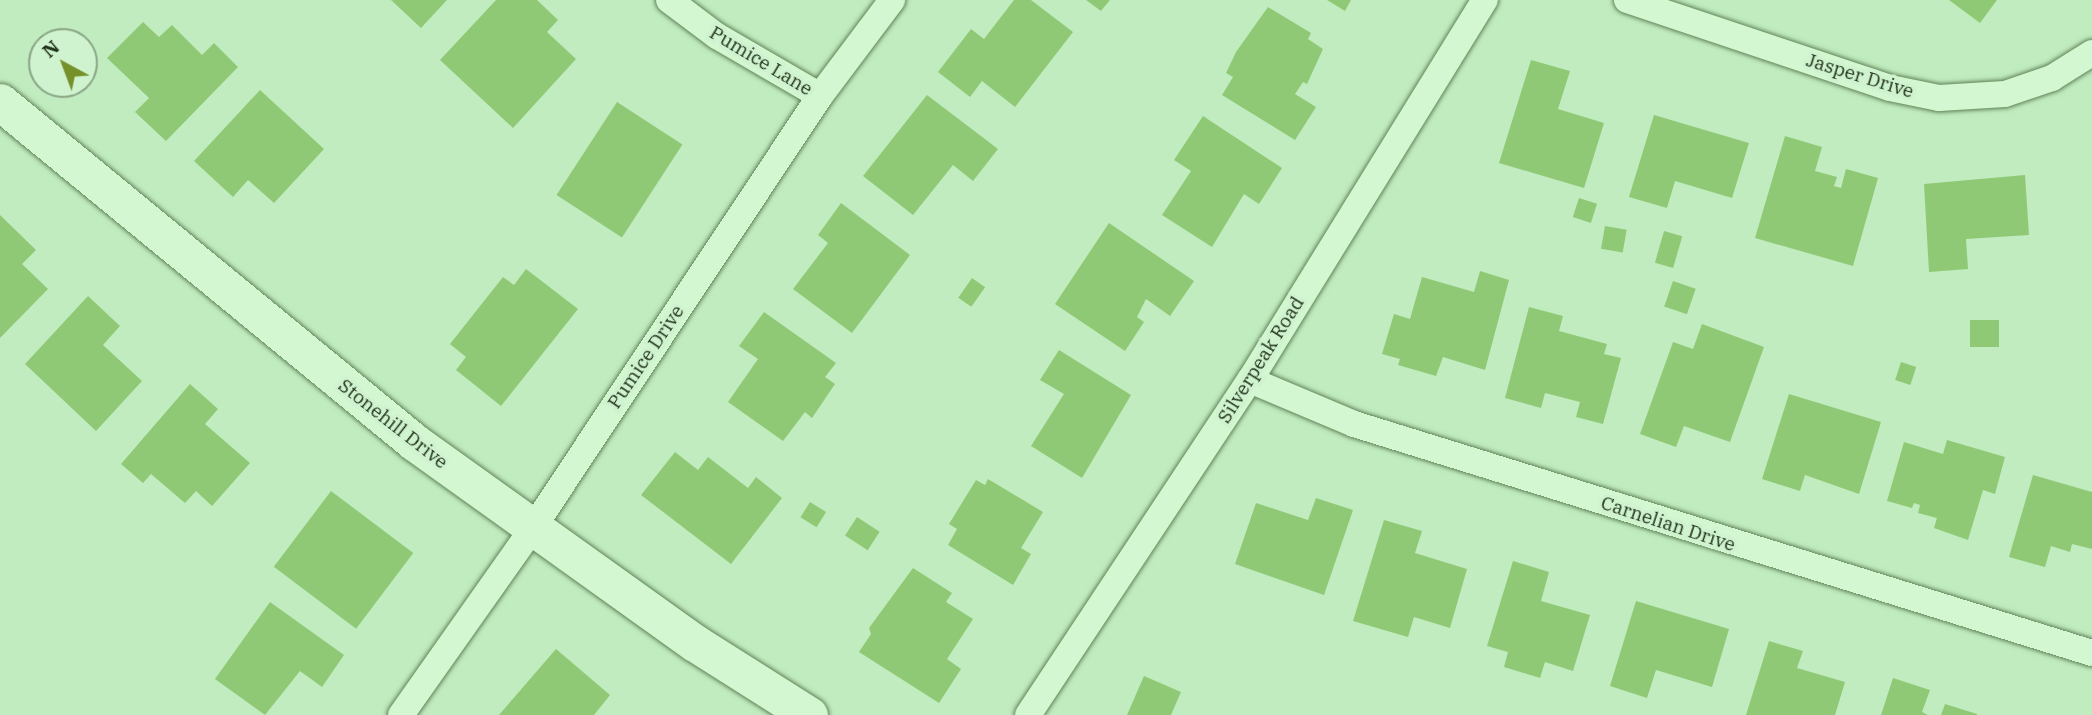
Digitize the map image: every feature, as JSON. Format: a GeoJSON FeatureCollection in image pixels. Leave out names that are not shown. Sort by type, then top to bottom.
{"type":"FeatureCollection","features":[{"type":"Feature","properties":{"kind":"street","name":"Pumice Lane"},"geometry":{"type":"LineString","coordinates":[[669,0],[718,36],[820,96]]}},
{"type":"Feature","properties":{"kind":"street","name":"Pumice Drive"},"geometry":{"type":"LineString","coordinates":[[401,715],[533,528],[820,96],[892,0]]}},
{"type":"Feature","properties":{"kind":"street","name":"Silverpeak Road"},"geometry":{"type":"LineString","coordinates":[[1028,715],[1250,380],[1485,0]]}},
{"type":"Feature","properties":{"kind":"street","name":"Jasper Drive"},"geometry":{"type":"LineString","coordinates":[[1627,0],[1890,88],[1939,98],[2005,94],[2052,78],[2092,53]]}},
{"type":"Feature","properties":{"kind":"street","name":"Stonehill Drive"},"geometry":{"type":"LineString","coordinates":[[0,102],[414,442],[695,643],[809,715]]}},
{"type":"Feature","properties":{"kind":"street","name":"Carnelian Drive"},"geometry":{"type":"LineString","coordinates":[[1250,380],[1354,424],[2092,653]]}},
{"type":"Feature","properties":{"kind":"building"},"geometry":{"type":"Polygon","coordinates":[[[391,0],[447,0],[421,28],[391,0]]]}},
{"type":"Feature","properties":{"kind":"building"},"geometry":{"type":"Polygon","coordinates":[[[496,0],[537,0],[558,20],[547,32],[576,59],[513,128],[440,60],[496,0]]]}},
{"type":"Feature","properties":{"kind":"building"},"geometry":{"type":"Polygon","coordinates":[[[1014,0],[1031,0],[1073,32],[1015,107],[982,81],[970,97],[938,72],[971,29],[984,39],[1014,0]]]}},
{"type":"Feature","properties":{"kind":"building"},"geometry":{"type":"Polygon","coordinates":[[[1086,0],[1110,0],[1101,11],[1086,0]]]}},
{"type":"Feature","properties":{"kind":"building"},"geometry":{"type":"Polygon","coordinates":[[[1327,0],[1351,0],[1345,11],[1327,0]]]}},
{"type":"Feature","properties":{"kind":"building"},"geometry":{"type":"Polygon","coordinates":[[[1949,0],[1997,0],[1980,23],[1949,0]]]}},
{"type":"Feature","properties":{"kind":"building"},"geometry":{"type":"Polygon","coordinates":[[[1268,7],[1311,33],[1308,39],[1323,49],[1307,84],[1303,82],[1295,94],[1316,107],[1295,140],[1222,95],[1233,77],[1226,73],[1236,52],[1268,7]]]}},
{"type":"Feature","properties":{"kind":"building"},"geometry":{"type":"Polygon","coordinates":[[[143,22],[159,37],[172,25],[202,55],[214,43],[238,67],[166,141],[135,112],[149,98],[107,58],[143,22]]]}},
{"type":"Feature","properties":{"kind":"building"},"geometry":{"type":"Polygon","coordinates":[[[1531,60],[1570,71],[1558,109],[1604,123],[1584,188],[1499,163],[1531,60]]]}},
{"type":"Feature","properties":{"kind":"building"},"geometry":{"type":"Polygon","coordinates":[[[260,90],[324,149],[274,203],[248,180],[233,197],[194,161],[260,90]]]}},
{"type":"Feature","properties":{"kind":"building"},"geometry":{"type":"Polygon","coordinates":[[[927,95],[998,149],[973,181],[953,165],[913,215],[863,176],[927,95]]]}},
{"type":"Feature","properties":{"kind":"building"},"geometry":{"type":"Polygon","coordinates":[[[617,102],[682,144],[622,238],[557,195],[617,102]]]}},
{"type":"Feature","properties":{"kind":"building"},"geometry":{"type":"Polygon","coordinates":[[[1654,115],[1749,143],[1732,198],[1675,181],[1667,208],[1629,197],[1654,115]]]}},
{"type":"Feature","properties":{"kind":"building"},"geometry":{"type":"Polygon","coordinates":[[[1203,116],[1282,168],[1259,204],[1244,194],[1212,247],[1162,215],[1191,171],[1174,160],[1203,116]]]}},
{"type":"Feature","properties":{"kind":"building"},"geometry":{"type":"Polygon","coordinates":[[[1785,136],[1822,147],[1815,171],[1837,177],[1834,186],[1841,188],[1846,169],[1878,178],[1853,266],[1755,238],[1785,136]]]}},
{"type":"Feature","properties":{"kind":"building"},"geometry":{"type":"Polygon","coordinates":[[[2025,175],[2029,235],[1966,239],[1968,269],[1929,272],[1924,184],[2025,175]]]}},
{"type":"Feature","properties":{"kind":"building"},"geometry":{"type":"Polygon","coordinates":[[[1579,198],[1597,204],[1591,223],[1573,217],[1579,198]]]}},
{"type":"Feature","properties":{"kind":"building"},"geometry":{"type":"Polygon","coordinates":[[[841,203],[910,255],[852,333],[793,289],[828,243],[818,235],[841,203]]]}},
{"type":"Feature","properties":{"kind":"building"},"geometry":{"type":"Polygon","coordinates":[[[0,215],[36,250],[22,264],[48,289],[0,338],[0,215]]]}},
{"type":"Feature","properties":{"kind":"building"},"geometry":{"type":"Polygon","coordinates":[[[1109,223],[1194,281],[1170,316],[1146,299],[1137,317],[1144,322],[1125,351],[1055,304],[1109,223]]]}},
{"type":"Feature","properties":{"kind":"building"},"geometry":{"type":"Polygon","coordinates":[[[1605,226],[1627,230],[1623,252],[1601,249],[1605,226]]]}},
{"type":"Feature","properties":{"kind":"building"},"geometry":{"type":"Polygon","coordinates":[[[1664,231],[1682,236],[1673,268],[1655,263],[1664,231]]]}},
{"type":"Feature","properties":{"kind":"building"},"geometry":{"type":"Polygon","coordinates":[[[526,269],[578,309],[501,406],[456,370],[466,357],[450,344],[503,277],[514,285],[526,269]]]}},
{"type":"Feature","properties":{"kind":"building"},"geometry":{"type":"Polygon","coordinates":[[[1480,271],[1509,280],[1485,370],[1443,357],[1436,376],[1398,365],[1400,359],[1382,354],[1394,314],[1410,319],[1422,277],[1474,292],[1480,271]]]}},
{"type":"Feature","properties":{"kind":"building"},"geometry":{"type":"Polygon","coordinates":[[[972,278],[985,287],[971,307],[958,298],[972,278]]]}},
{"type":"Feature","properties":{"kind":"building"},"geometry":{"type":"Polygon","coordinates":[[[1673,281],[1696,289],[1687,314],[1664,307],[1673,281]]]}},
{"type":"Feature","properties":{"kind":"building"},"geometry":{"type":"Polygon","coordinates":[[[88,296],[120,326],[103,345],[142,381],[96,431],[25,364],[88,296]]]}},
{"type":"Feature","properties":{"kind":"building"},"geometry":{"type":"Polygon","coordinates":[[[1529,307],[1563,316],[1559,331],[1607,344],[1604,354],[1621,358],[1603,424],[1576,417],[1580,402],[1545,393],[1541,408],[1505,398],[1529,307]]]}},
{"type":"Feature","properties":{"kind":"building"},"geometry":{"type":"Polygon","coordinates":[[[764,312],[836,363],[825,377],[835,384],[812,418],[805,412],[783,441],[728,402],[758,359],[739,346],[764,312]]]}},
{"type":"Feature","properties":{"kind":"building"},"geometry":{"type":"Polygon","coordinates":[[[1970,320],[1999,320],[1999,347],[1970,347],[1970,320]]]}},
{"type":"Feature","properties":{"kind":"building"},"geometry":{"type":"Polygon","coordinates":[[[1702,324],[1764,347],[1730,442],[1684,426],[1676,447],[1640,434],[1673,342],[1693,349],[1702,324]]]}},
{"type":"Feature","properties":{"kind":"building"},"geometry":{"type":"Polygon","coordinates":[[[1059,350],[1131,395],[1082,478],[1031,446],[1064,394],[1040,380],[1059,350]]]}},
{"type":"Feature","properties":{"kind":"building"},"geometry":{"type":"Polygon","coordinates":[[[1901,362],[1916,367],[1910,385],[1895,380],[1901,362]]]}},
{"type":"Feature","properties":{"kind":"building"},"geometry":{"type":"Polygon","coordinates":[[[190,384],[218,409],[205,424],[250,463],[212,506],[196,491],[185,503],[151,474],[143,483],[121,464],[190,384]]]}},
{"type":"Feature","properties":{"kind":"building"},"geometry":{"type":"Polygon","coordinates":[[[1789,394],[1881,422],[1859,494],[1805,475],[1800,491],[1762,479],[1789,394]]]}},
{"type":"Feature","properties":{"kind":"building"},"geometry":{"type":"Polygon","coordinates":[[[1947,440],[2005,457],[1995,494],[1983,490],[1968,540],[1934,528],[1937,518],[1918,513],[1920,505],[1914,503],[1912,508],[1887,501],[1904,442],[1943,454],[1947,440]]]}},
{"type":"Feature","properties":{"kind":"building"},"geometry":{"type":"Polygon","coordinates":[[[675,452],[698,470],[708,457],[748,488],[756,477],[782,498],[731,564],[641,495],[675,452]]]}},
{"type":"Feature","properties":{"kind":"building"},"geometry":{"type":"Polygon","coordinates":[[[2033,475],[2092,492],[2092,549],[2072,544],[2070,552],[2051,546],[2045,567],[2009,557],[2033,475]]]}},
{"type":"Feature","properties":{"kind":"building"},"geometry":{"type":"Polygon","coordinates":[[[988,479],[1043,512],[1021,548],[1031,554],[1013,585],[948,545],[957,529],[949,524],[976,480],[985,485],[988,479]]]}},
{"type":"Feature","properties":{"kind":"building"},"geometry":{"type":"Polygon","coordinates":[[[331,491],[413,553],[356,629],[274,567],[331,491]]]}},
{"type":"Feature","properties":{"kind":"building"},"geometry":{"type":"Polygon","coordinates":[[[1316,498],[1353,510],[1324,595],[1235,564],[1256,503],[1308,520],[1316,498]]]}},
{"type":"Feature","properties":{"kind":"building"},"geometry":{"type":"Polygon","coordinates":[[[810,502],[826,512],[817,527],[800,517],[810,502]]]}},
{"type":"Feature","properties":{"kind":"building"},"geometry":{"type":"Polygon","coordinates":[[[857,517],[880,532],[868,550],[845,535],[857,517]]]}},
{"type":"Feature","properties":{"kind":"building"},"geometry":{"type":"Polygon","coordinates":[[[1384,520],[1422,531],[1415,553],[1467,569],[1450,628],[1414,617],[1408,637],[1353,621],[1384,520]]]}},
{"type":"Feature","properties":{"kind":"building"},"geometry":{"type":"Polygon","coordinates":[[[1513,561],[1549,572],[1541,601],[1590,615],[1573,671],[1545,662],[1540,678],[1504,667],[1508,652],[1487,646],[1513,561]]]}},
{"type":"Feature","properties":{"kind":"building"},"geometry":{"type":"Polygon","coordinates":[[[913,568],[952,593],[946,602],[973,619],[947,659],[961,669],[939,703],[859,652],[871,634],[869,628],[913,568]]]}},
{"type":"Feature","properties":{"kind":"building"},"geometry":{"type":"Polygon","coordinates":[[[1636,601],[1729,629],[1712,687],[1656,670],[1647,698],[1610,686],[1636,601]]]}},
{"type":"Feature","properties":{"kind":"building"},"geometry":{"type":"Polygon","coordinates":[[[270,602],[344,655],[322,687],[300,671],[265,715],[215,679],[270,602]]]}},
{"type":"Feature","properties":{"kind":"building"},"geometry":{"type":"Polygon","coordinates":[[[1769,641],[1803,651],[1797,668],[1845,682],[1835,715],[1746,715],[1769,641]]]}},
{"type":"Feature","properties":{"kind":"building"},"geometry":{"type":"Polygon","coordinates":[[[556,649],[610,695],[594,715],[499,715],[556,649]]]}},
{"type":"Feature","properties":{"kind":"building"},"geometry":{"type":"Polygon","coordinates":[[[1144,676],[1181,692],[1171,715],[1127,715],[1144,676]]]}},
{"type":"Feature","properties":{"kind":"building"},"geometry":{"type":"Polygon","coordinates":[[[1893,678],[1930,690],[1922,712],[1928,715],[1881,715],[1893,678]]]}},
{"type":"Feature","properties":{"kind":"building"},"geometry":{"type":"Polygon","coordinates":[[[1945,704],[1977,714],[1977,715],[1941,715],[1945,704]]]}}]}
